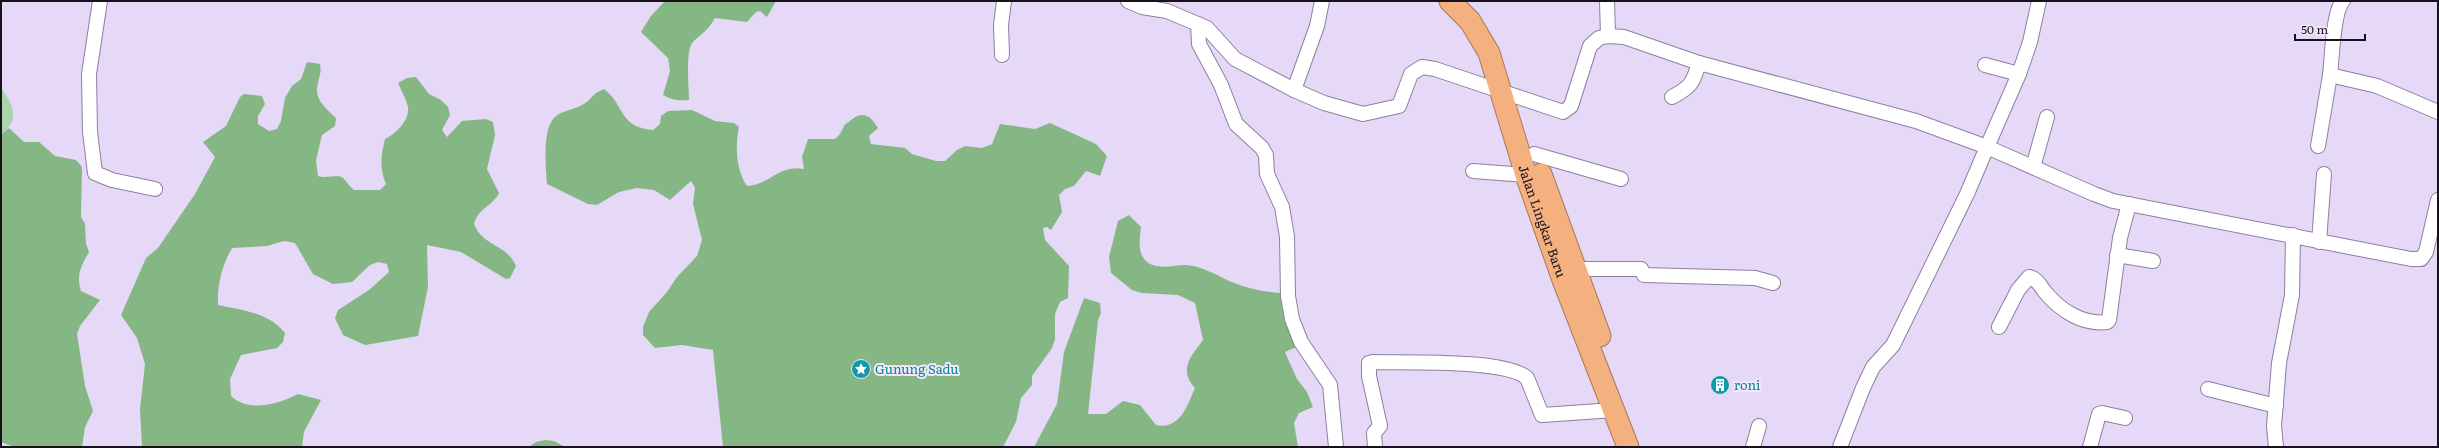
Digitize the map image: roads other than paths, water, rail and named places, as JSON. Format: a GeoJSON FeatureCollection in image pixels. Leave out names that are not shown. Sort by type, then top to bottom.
{"type":"FeatureCollection","features":[{"type":"Feature","properties":{"kind":"highway","name":"Jalan Lingkar Baru"},"geometry":{"type":"LineString","coordinates":[[1450,1],[1470,21],[1481,38],[1509,94],[1534,154],[1641,447]]}},
{"type":"Feature","properties":{"kind":"highway","name":"Jalan Lingkar Baru"},"geometry":{"type":"LineString","coordinates":[[1467,1],[1489,25],[1499,42],[1526,175],[1563,280],[1628,447]]}},
{"type":"Feature","properties":{"kind":"street"},"geometry":{"type":"LineString","coordinates":[[100,1],[89,74],[90,132],[95,173],[112,180],[155,189]]}},
{"type":"Feature","properties":{"kind":"street"},"geometry":{"type":"LineString","coordinates":[[1002,55],[1001,25],[1004,1]]}},
{"type":"Feature","properties":{"kind":"street"},"geometry":{"type":"LineString","coordinates":[[1128,1],[1142,7],[1167,11],[1198,24],[1211,31],[1235,59],[1294,90],[1324,103],[1363,114],[1399,106],[1411,74],[1422,67],[1435,69],[1558,112],[1568,110],[1590,46],[1595,40],[1608,36],[1624,37],[1699,63],[1909,119],[1987,147],[2094,194],[2129,204],[2319,242],[2411,259],[2421,259],[2426,252],[2438,200]]}},
{"type":"Feature","properties":{"kind":"street"},"geometry":{"type":"LineString","coordinates":[[1294,90],[1317,26],[1322,1]]}},
{"type":"Feature","properties":{"kind":"street"},"geometry":{"type":"LineString","coordinates":[[1607,1],[1608,36]]}},
{"type":"Feature","properties":{"kind":"street"},"geometry":{"type":"LineString","coordinates":[[1840,447],[1853,408],[1862,388],[1873,367],[1893,345],[1967,194],[2019,74],[2030,42],[2039,1]]}},
{"type":"Feature","properties":{"kind":"street"},"geometry":{"type":"LineString","coordinates":[[2318,146],[2330,75],[2336,23],[2339,6],[2343,1]]}},
{"type":"Feature","properties":{"kind":"street"},"geometry":{"type":"LineString","coordinates":[[1198,24],[1199,44],[1221,85],[1236,124],[1262,148],[1266,155],[1267,174],[1282,207],[1287,237],[1288,296],[1292,319],[1300,342],[1330,385],[1336,447]]}},
{"type":"Feature","properties":{"kind":"street"},"geometry":{"type":"LineString","coordinates":[[1672,97],[1687,90],[1693,82],[1699,63]]}},
{"type":"Feature","properties":{"kind":"street"},"geometry":{"type":"LineString","coordinates":[[1985,65],[2019,74]]}},
{"type":"Feature","properties":{"kind":"street"},"geometry":{"type":"LineString","coordinates":[[2330,75],[2377,86],[2438,112]]}},
{"type":"Feature","properties":{"kind":"street"},"geometry":{"type":"LineString","coordinates":[[2033,168],[2047,117]]}},
{"type":"Feature","properties":{"kind":"street"},"geometry":{"type":"LineString","coordinates":[[1534,154],[1621,179]]}},
{"type":"Feature","properties":{"kind":"street"},"geometry":{"type":"LineString","coordinates":[[1473,171],[1526,175]]}},
{"type":"Feature","properties":{"kind":"street"},"geometry":{"type":"LineString","coordinates":[[2319,242],[2324,174]]}},
{"type":"Feature","properties":{"kind":"street"},"geometry":{"type":"LineString","coordinates":[[1999,327],[2018,290],[2029,277],[2035,279],[2056,304],[2070,314],[2090,322],[2107,322],[2109,320],[2118,255],[2129,204]]}},
{"type":"Feature","properties":{"kind":"street"},"geometry":{"type":"LineString","coordinates":[[2276,447],[2274,426],[2279,363],[2292,295],[2293,236]]}},
{"type":"Feature","properties":{"kind":"street"},"geometry":{"type":"LineString","coordinates":[[2118,255],[2154,261]]}},
{"type":"Feature","properties":{"kind":"street"},"geometry":{"type":"LineString","coordinates":[[1577,269],[1642,269],[1644,275],[1755,278],[1773,283]]}},
{"type":"Feature","properties":{"kind":"street"},"geometry":{"type":"LineString","coordinates":[[1375,447],[1374,433],[1380,426],[1369,376],[1369,363],[1373,362],[1465,363],[1510,371],[1527,378],[1542,415],[1614,410]]}},
{"type":"Feature","properties":{"kind":"street"},"geometry":{"type":"LineString","coordinates":[[2208,390],[2276,406]]}},
{"type":"Feature","properties":{"kind":"street"},"geometry":{"type":"LineString","coordinates":[[2090,447],[2099,414],[2102,413],[2125,418]]}},
{"type":"Feature","properties":{"kind":"street"},"geometry":{"type":"LineString","coordinates":[[1753,447],[1759,426]]}},
{"type":"Feature","properties":{"kind":"place","name":"Gunung Sadu"},"geometry":{"type":"Point","coordinates":[861,369]}},
{"type":"Feature","properties":{"kind":"place","name":"roni"},"geometry":{"type":"Point","coordinates":[1720,385]}}]}
